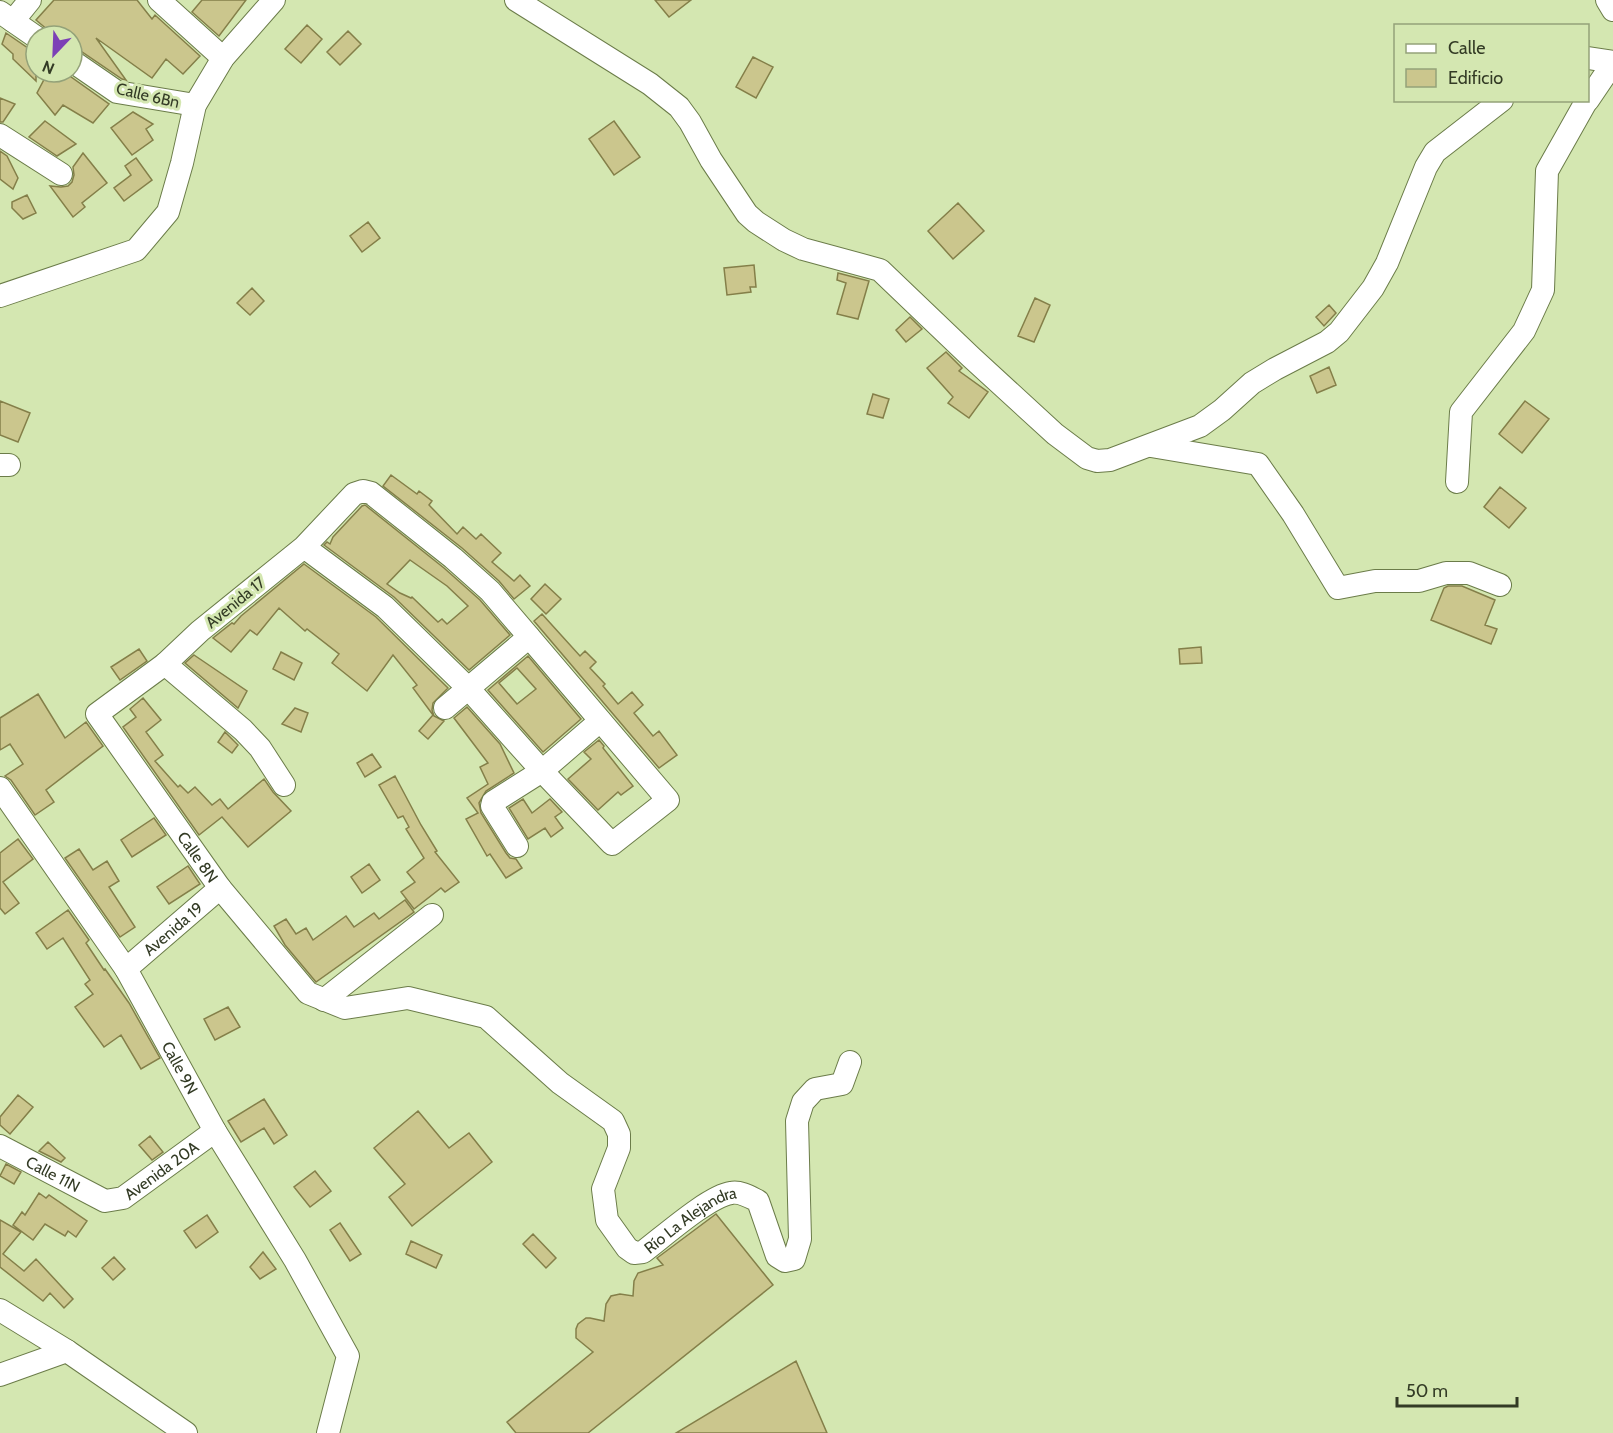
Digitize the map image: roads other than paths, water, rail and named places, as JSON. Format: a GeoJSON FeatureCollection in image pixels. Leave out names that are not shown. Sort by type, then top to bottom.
{"type":"FeatureCollection","features":[{"type":"Feature","properties":{"kind":"street"},"geometry":{"type":"LineString","coordinates":[[24,30],[5,19],[30,0]]}},
{"type":"Feature","properties":{"kind":"street"},"geometry":{"type":"LineString","coordinates":[[159,0],[223,58]]}},
{"type":"Feature","properties":{"kind":"street"},"geometry":{"type":"LineString","coordinates":[[0,296],[136,250],[168,212],[195,105],[223,58],[274,0]]}},
{"type":"Feature","properties":{"kind":"street"},"geometry":{"type":"LineString","coordinates":[[516,0],[650,84],[680,107],[711,160],[747,214],[756,222],[803,249],[880,270],[1055,434],[1087,458],[1097,461],[1110,460],[1200,426],[1252,383],[1327,342],[1340,332],[1373,288],[1387,263],[1426,167],[1436,152],[1499,102]]}},
{"type":"Feature","properties":{"kind":"street"},"geometry":{"type":"LineString","coordinates":[[1607,0],[1613,10]]}},
{"type":"Feature","properties":{"kind":"street"},"geometry":{"type":"LineString","coordinates":[[1589,95],[1606,57]]}},
{"type":"Feature","properties":{"kind":"street","name":"Calle 6Bn"},"geometry":{"type":"LineString","coordinates":[[84,69],[117,92],[195,105]]}},
{"type":"Feature","properties":{"kind":"street"},"geometry":{"type":"LineString","coordinates":[[1456,482],[1461,412],[1524,331],[1544,290],[1546,171],[1586,102]]}},
{"type":"Feature","properties":{"kind":"street"},"geometry":{"type":"LineString","coordinates":[[0,135],[61,174]]}},
{"type":"Feature","properties":{"kind":"street"},"geometry":{"type":"LineString","coordinates":[[1149,446],[1258,464],[1293,514],[1338,588],[1376,581],[1419,581],[1446,573],[1469,573],[1500,585]]}},
{"type":"Feature","properties":{"kind":"street","name":"Avenida 17"},"geometry":{"type":"LineString","coordinates":[[97,714],[165,664],[200,631],[304,547],[354,494],[363,491],[371,493],[453,558],[490,591],[529,637]]}},
{"type":"Feature","properties":{"kind":"street"},"geometry":{"type":"LineString","coordinates":[[304,547],[385,608],[468,688],[542,771],[612,844],[668,800],[529,637],[468,688],[445,708]]}},
{"type":"Feature","properties":{"kind":"street"},"geometry":{"type":"LineString","coordinates":[[165,664],[254,742],[284,785]]}},
{"type":"Feature","properties":{"kind":"street","name":"Calle 8N"},"geometry":{"type":"LineString","coordinates":[[97,714],[220,888],[316,996]]}},
{"type":"Feature","properties":{"kind":"street"},"geometry":{"type":"LineString","coordinates":[[517,846],[492,806],[493,802],[542,771],[600,721]]}},
{"type":"Feature","properties":{"kind":"street","name":"Calle 9N"},"geometry":{"type":"LineString","coordinates":[[0,788],[126,969],[215,1131],[295,1260],[348,1356],[328,1433]]}},
{"type":"Feature","properties":{"kind":"street","name":"Avenida 19"},"geometry":{"type":"LineString","coordinates":[[126,969],[220,888]]}},
{"type":"Feature","properties":{"kind":"street"},"geometry":{"type":"LineString","coordinates":[[316,996],[432,915]]}},
{"type":"Feature","properties":{"kind":"street","name":"Río La Alejandra"},"geometry":{"type":"LineString","coordinates":[[316,996],[345,1008],[408,998],[486,1017],[560,1083],[613,1121],[619,1134],[620,1148],[603,1189],[607,1220],[627,1248],[634,1253],[643,1252],[706,1203],[732,1192],[758,1201],[777,1256],[785,1261],[794,1258],[800,1239],[797,1121],[803,1102],[814,1089],[842,1084],[850,1062]]}},
{"type":"Feature","properties":{"kind":"street","name":"Avenida 20A"},"geometry":{"type":"LineString","coordinates":[[105,1200],[123,1198],[215,1131]]}},
{"type":"Feature","properties":{"kind":"street","name":"Calle 11N"},"geometry":{"type":"LineString","coordinates":[[0,1146],[105,1200]]}},
{"type":"Feature","properties":{"kind":"street"},"geometry":{"type":"LineString","coordinates":[[0,1311],[67,1351],[186,1433]]}},
{"type":"Feature","properties":{"kind":"street"},"geometry":{"type":"LineString","coordinates":[[0,1375],[67,1351]]}}]}
